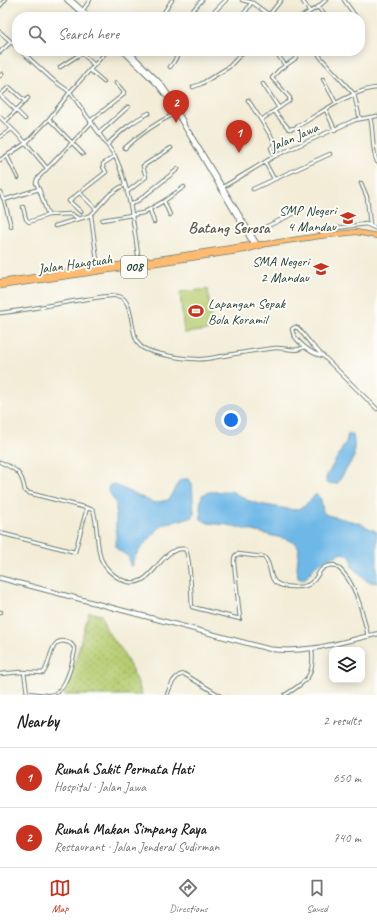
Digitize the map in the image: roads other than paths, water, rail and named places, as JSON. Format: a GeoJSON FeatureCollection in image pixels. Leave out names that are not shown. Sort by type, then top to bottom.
{"type":"FeatureCollection","features":[{"type":"Feature","properties":{"kind":"highway","name":"008"},"geometry":{"type":"LineString","coordinates":[[320,236],[356,232],[377,236]]}},
{"type":"Feature","properties":{"kind":"highway","name":"Jalan Hangtuah"},"geometry":{"type":"LineString","coordinates":[[0,286],[320,236]]}},
{"type":"Feature","properties":{"kind":"highway","name":"Jalan Hangtuah"},"geometry":{"type":"LineString","coordinates":[[0,282],[139,262],[173,259]]}},
{"type":"Feature","properties":{"kind":"street"},"geometry":{"type":"LineString","coordinates":[[0,6],[4,0]]}},
{"type":"Feature","properties":{"kind":"street"},"geometry":{"type":"LineString","coordinates":[[66,0],[71,1],[83,10],[90,0]]}},
{"type":"Feature","properties":{"kind":"street"},"geometry":{"type":"LineString","coordinates":[[164,12],[172,0]]}},
{"type":"Feature","properties":{"kind":"street"},"geometry":{"type":"LineString","coordinates":[[191,12],[202,0]]}},
{"type":"Feature","properties":{"kind":"street"},"geometry":{"type":"LineString","coordinates":[[214,12],[226,0]]}},
{"type":"Feature","properties":{"kind":"street"},"geometry":{"type":"LineString","coordinates":[[242,0],[251,3],[264,12]]}},
{"type":"Feature","properties":{"kind":"street"},"geometry":{"type":"LineString","coordinates":[[271,12],[281,0]]}},
{"type":"Feature","properties":{"kind":"street"},"geometry":{"type":"LineString","coordinates":[[302,0],[310,12],[324,1]]}},
{"type":"Feature","properties":{"kind":"street"},"geometry":{"type":"LineString","coordinates":[[344,0],[352,12]]}},
{"type":"Feature","properties":{"kind":"street"},"geometry":{"type":"LineString","coordinates":[[71,1],[81,12]]}},
{"type":"Feature","properties":{"kind":"street"},"geometry":{"type":"LineString","coordinates":[[245,12],[251,3]]}},
{"type":"Feature","properties":{"kind":"street"},"geometry":{"type":"LineString","coordinates":[[318,7],[322,12]]}},
{"type":"Feature","properties":{"kind":"street"},"geometry":{"type":"LineString","coordinates":[[0,32],[11,42],[0,52]]}},
{"type":"Feature","properties":{"kind":"street"},"geometry":{"type":"LineString","coordinates":[[27,56],[53,80],[70,92],[115,156],[130,205],[139,262]]}},
{"type":"Feature","properties":{"kind":"street"},"geometry":{"type":"LineString","coordinates":[[60,67],[75,56]]}},
{"type":"Feature","properties":{"kind":"street"},"geometry":{"type":"LineString","coordinates":[[85,56],[94,65]]}},
{"type":"Feature","properties":{"kind":"street"},"geometry":{"type":"LineString","coordinates":[[0,160],[26,143],[49,119],[70,92],[102,56]]}},
{"type":"Feature","properties":{"kind":"street"},"geometry":{"type":"LineString","coordinates":[[128,56],[155,81],[168,98],[256,246]]}},
{"type":"Feature","properties":{"kind":"street"},"geometry":{"type":"LineString","coordinates":[[132,56],[170,97],[190,133],[224,187],[229,200],[251,234],[256,246]]}},
{"type":"Feature","properties":{"kind":"street"},"geometry":{"type":"LineString","coordinates":[[170,67],[174,63],[177,56]]}},
{"type":"Feature","properties":{"kind":"street"},"geometry":{"type":"LineString","coordinates":[[193,87],[201,84],[229,67],[239,56]]}},
{"type":"Feature","properties":{"kind":"street"},"geometry":{"type":"LineString","coordinates":[[279,56],[285,65]]}},
{"type":"Feature","properties":{"kind":"street"},"geometry":{"type":"LineString","coordinates":[[261,120],[289,101],[290,98],[272,78],[285,65],[296,58],[295,56]]}},
{"type":"Feature","properties":{"kind":"street"},"geometry":{"type":"LineString","coordinates":[[320,56],[354,94],[360,119]]}},
{"type":"Feature","properties":{"kind":"street"},"geometry":{"type":"LineString","coordinates":[[90,70],[104,82]]}},
{"type":"Feature","properties":{"kind":"street"},"geometry":{"type":"LineString","coordinates":[[322,79],[336,103]]}},
{"type":"Feature","properties":{"kind":"street"},"geometry":{"type":"LineString","coordinates":[[48,215],[36,180],[91,122],[123,94],[124,92],[116,83]]}},
{"type":"Feature","properties":{"kind":"street"},"geometry":{"type":"LineString","coordinates":[[263,84],[279,108]]}},
{"type":"Feature","properties":{"kind":"street"},"geometry":{"type":"LineString","coordinates":[[25,101],[9,87],[0,95],[25,119]]}},
{"type":"Feature","properties":{"kind":"street"},"geometry":{"type":"LineString","coordinates":[[274,111],[291,130],[354,94],[377,88]]}},
{"type":"Feature","properties":{"kind":"street"},"geometry":{"type":"LineString","coordinates":[[4,122],[28,98]]}},
{"type":"Feature","properties":{"kind":"street"},"geometry":{"type":"LineString","coordinates":[[248,100],[274,141],[271,148],[275,156]]}},
{"type":"Feature","properties":{"kind":"street"},"geometry":{"type":"LineString","coordinates":[[99,133],[128,107]]}},
{"type":"Feature","properties":{"kind":"street"},"geometry":{"type":"LineString","coordinates":[[326,110],[335,130]]}},
{"type":"Feature","properties":{"kind":"street"},"geometry":{"type":"LineString","coordinates":[[107,145],[120,131],[138,118],[149,113]]}},
{"type":"Feature","properties":{"kind":"street"},"geometry":{"type":"LineString","coordinates":[[126,148],[158,123],[176,113]]}},
{"type":"Feature","properties":{"kind":"street","name":"Jalan Jawa"},"geometry":{"type":"LineString","coordinates":[[224,187],[275,156],[360,119],[377,116]]}},
{"type":"Feature","properties":{"kind":"street"},"geometry":{"type":"LineString","coordinates":[[0,117],[48,168]]}},
{"type":"Feature","properties":{"kind":"street"},"geometry":{"type":"LineString","coordinates":[[370,117],[373,131],[372,142],[377,162]]}},
{"type":"Feature","properties":{"kind":"street"},"geometry":{"type":"LineString","coordinates":[[49,119],[83,154]]}},
{"type":"Feature","properties":{"kind":"street"},"geometry":{"type":"LineString","coordinates":[[0,137],[12,129]]}},
{"type":"Feature","properties":{"kind":"street"},"geometry":{"type":"LineString","coordinates":[[127,192],[146,177],[143,166],[171,148]]}},
{"type":"Feature","properties":{"kind":"street"},"geometry":{"type":"LineString","coordinates":[[253,189],[330,154]]}},
{"type":"Feature","properties":{"kind":"street"},"geometry":{"type":"LineString","coordinates":[[8,156],[18,178]]}},
{"type":"Feature","properties":{"kind":"street"},"geometry":{"type":"LineString","coordinates":[[81,212],[69,202],[106,172],[102,166],[103,164],[115,156]]}},
{"type":"Feature","properties":{"kind":"street"},"geometry":{"type":"LineString","coordinates":[[265,162],[274,179]]}},
{"type":"Feature","properties":{"kind":"street"},"geometry":{"type":"LineString","coordinates":[[130,205],[139,200],[178,169]]}},
{"type":"Feature","properties":{"kind":"street"},"geometry":{"type":"LineString","coordinates":[[361,183],[367,197],[370,225]]}},
{"type":"Feature","properties":{"kind":"street"},"geometry":{"type":"LineString","coordinates":[[55,226],[91,215],[114,190],[125,185]]}},
{"type":"Feature","properties":{"kind":"street"},"geometry":{"type":"LineString","coordinates":[[102,220],[144,213],[164,202],[184,187]]}},
{"type":"Feature","properties":{"kind":"street"},"geometry":{"type":"LineString","coordinates":[[4,200],[39,189]]}},
{"type":"Feature","properties":{"kind":"street"},"geometry":{"type":"LineString","coordinates":[[0,192],[4,200],[11,226]]}},
{"type":"Feature","properties":{"kind":"street"},"geometry":{"type":"LineString","coordinates":[[80,192],[96,209]]}},
{"type":"Feature","properties":{"kind":"street"},"geometry":{"type":"LineString","coordinates":[[164,202],[170,215]]}},
{"type":"Feature","properties":{"kind":"street"},"geometry":{"type":"LineString","coordinates":[[23,207],[27,221],[29,222],[48,215],[71,214],[78,219]]}},
{"type":"Feature","properties":{"kind":"street"},"geometry":{"type":"LineString","coordinates":[[150,210],[154,222]]}},
{"type":"Feature","properties":{"kind":"street"},"geometry":{"type":"LineString","coordinates":[[251,234],[297,212]]}},
{"type":"Feature","properties":{"kind":"street"},"geometry":{"type":"LineString","coordinates":[[91,215],[98,268]]}},
{"type":"Feature","properties":{"kind":"street"},"geometry":{"type":"LineString","coordinates":[[320,236],[330,229],[358,225],[370,225],[377,228]]}},
{"type":"Feature","properties":{"kind":"street"},"geometry":{"type":"LineString","coordinates":[[0,313],[70,301],[119,296],[126,304],[131,316],[138,344],[142,348],[154,352],[201,359],[269,349],[286,348],[298,350],[304,347]]}},
{"type":"Feature","properties":{"kind":"street"},"geometry":{"type":"LineString","coordinates":[[323,356],[311,353],[304,347],[292,332],[292,329],[298,328],[323,356],[377,409]]}},
{"type":"Feature","properties":{"kind":"street"},"geometry":{"type":"LineString","coordinates":[[0,462],[20,475],[24,483],[25,491],[93,510],[102,560],[110,572],[123,580],[136,582],[143,580],[172,552],[185,549],[187,551],[192,607],[240,619],[234,563],[234,557],[236,554],[264,557],[269,564],[272,578],[279,585],[305,586],[310,583],[323,568],[334,565],[342,571],[354,591],[368,636]]}},
{"type":"Feature","properties":{"kind":"street"},"geometry":{"type":"LineString","coordinates":[[0,533],[75,552],[87,508]]}},
{"type":"Feature","properties":{"kind":"street"},"geometry":{"type":"LineString","coordinates":[[0,578],[260,647],[278,650],[312,650],[377,634]]}},
{"type":"Feature","properties":{"kind":"street"},"geometry":{"type":"LineString","coordinates":[[0,674],[24,672],[43,673],[46,670],[52,651],[56,644],[65,642],[73,645],[75,650],[64,684],[60,690],[53,695],[27,693],[24,672]]}},
{"type":"Feature","properties":{"kind":"street"},"geometry":{"type":"LineString","coordinates":[[285,695],[309,676],[313,665],[312,650]]}},
{"type":"Feature","properties":{"kind":"street"},"geometry":{"type":"LineString","coordinates":[[167,695],[175,678],[178,675],[184,674],[219,695]]}},
{"type":"Feature","properties":{"kind":"water"},"geometry":{"type":"Polygon","coordinates":[[[348,434],[353,434],[354,457],[337,484],[326,483],[326,477],[346,442],[348,434]]]}},
{"type":"Feature","properties":{"kind":"water"},"geometry":{"type":"Polygon","coordinates":[[[188,479],[192,483],[193,517],[164,524],[138,552],[133,560],[133,566],[130,566],[129,557],[116,547],[116,504],[108,489],[110,485],[113,484],[154,503],[168,500],[180,480],[188,479]]]}},
{"type":"Feature","properties":{"kind":"water"},"geometry":{"type":"Polygon","coordinates":[[[231,491],[247,500],[259,504],[294,510],[303,507],[316,494],[321,499],[323,512],[327,515],[359,523],[377,532],[377,583],[367,581],[352,567],[350,556],[342,553],[316,566],[303,580],[298,578],[297,567],[299,548],[295,543],[286,539],[228,525],[208,523],[201,519],[200,506],[202,495],[209,492],[231,491]]]}},
{"type":"Feature","properties":{"kind":"place","name":"Rumah Makan Simpang Raya"},"geometry":{"type":"Point","coordinates":[176,123]}},
{"type":"Feature","properties":{"kind":"place","name":"Rumah Sakit Permata Hati"},"geometry":{"type":"Point","coordinates":[239,153]}},
{"type":"Feature","properties":{"kind":"place","name":"SMP Negeri 4 Mandau"},"geometry":{"type":"Point","coordinates":[348,218]}},
{"type":"Feature","properties":{"kind":"place","name":"SMA Negeri 2 Mandau"},"geometry":{"type":"Point","coordinates":[321,269]}},
{"type":"Feature","properties":{"kind":"place","name":"Lapangan Sepak Bola Koramil"},"geometry":{"type":"Point","coordinates":[196,311]}},
{"type":"Feature","properties":{"kind":"district","name":"Batang Serosa"},"geometry":{"type":"Point","coordinates":[229,228]}}]}
